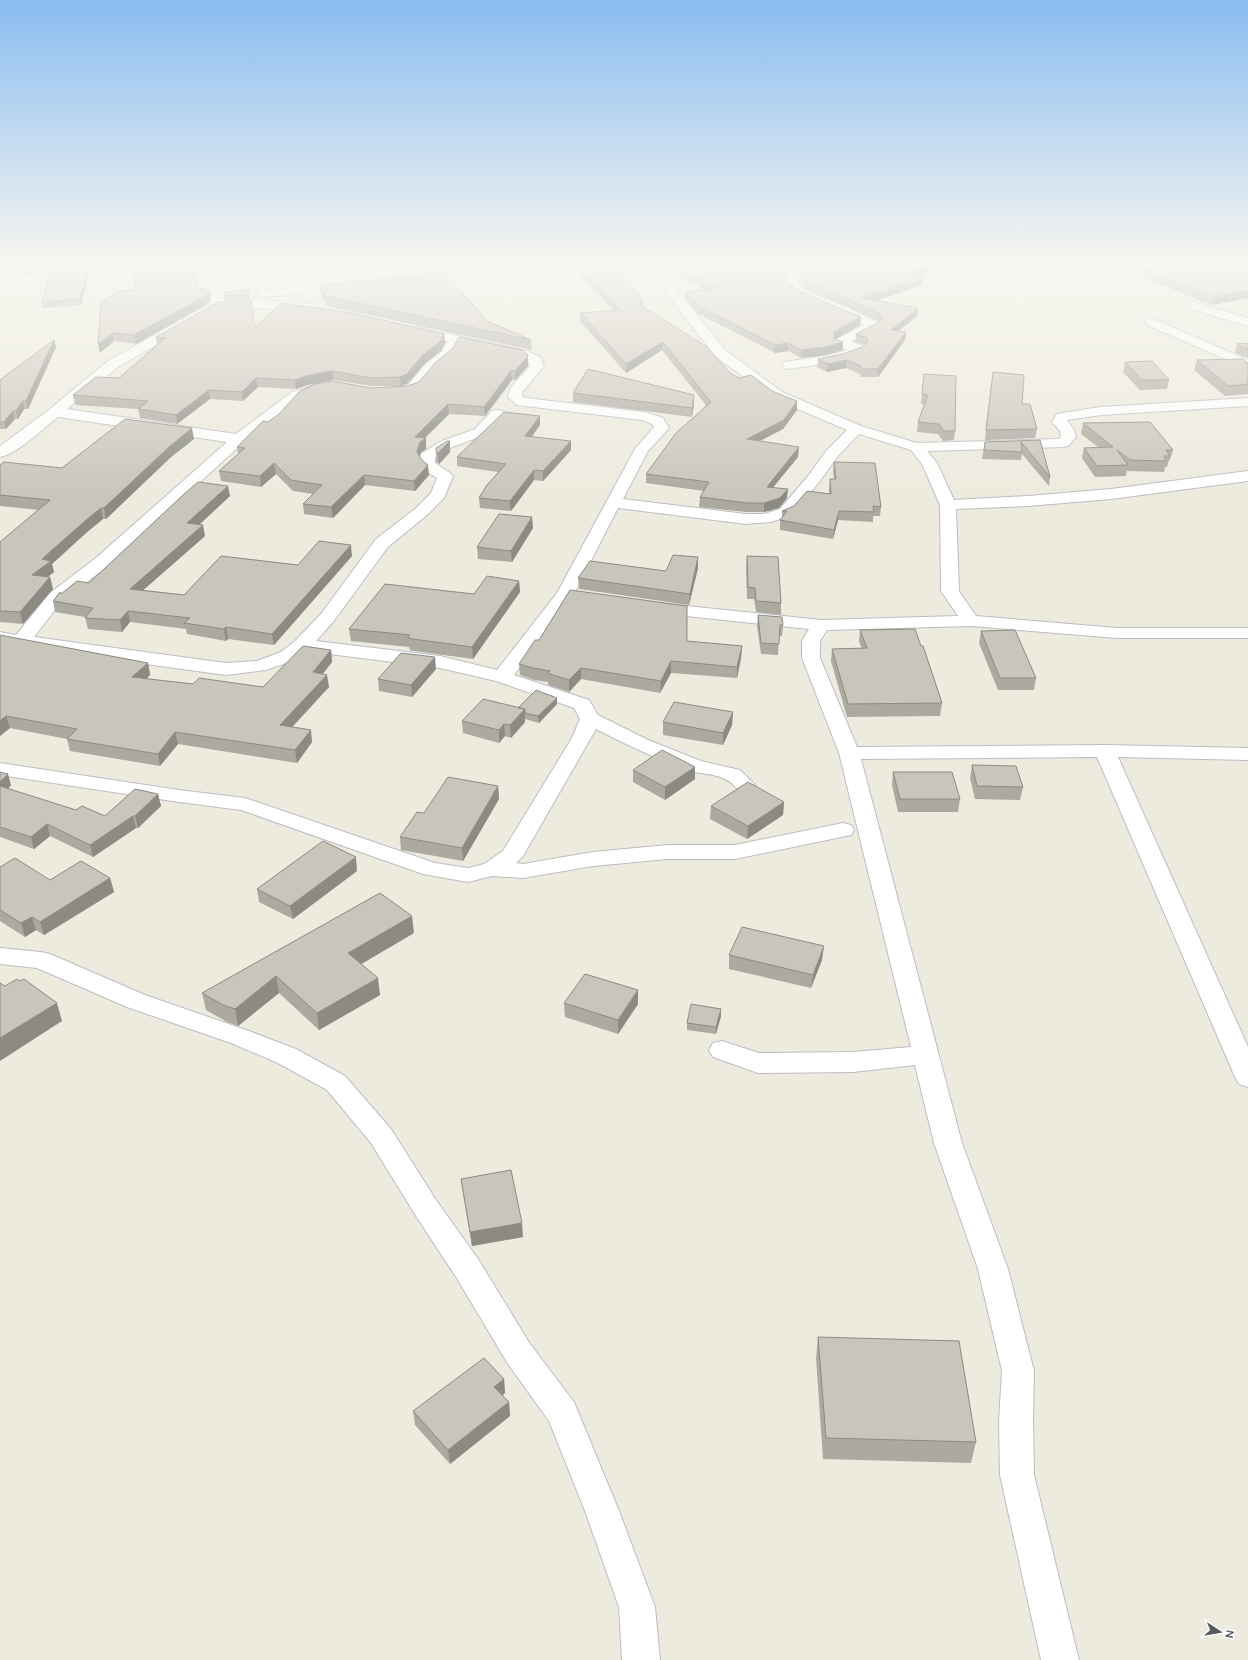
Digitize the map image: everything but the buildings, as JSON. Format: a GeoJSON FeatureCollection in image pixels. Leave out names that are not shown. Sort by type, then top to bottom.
{"type":"FeatureCollection","features":[{"type":"Feature","properties":{"kind":"street"},"geometry":{"type":"LineString","coordinates":[[0,453],[55,412],[113,364],[149,341]]}},
{"type":"Feature","properties":{"kind":"street"},"geometry":{"type":"LineString","coordinates":[[379,392],[403,391],[414,387],[430,368],[448,353],[454,341]]}},
{"type":"Feature","properties":{"kind":"street"},"geometry":{"type":"LineString","coordinates":[[466,341],[527,355],[535,360],[537,366],[516,390],[515,397],[522,402],[646,416],[658,421],[662,428],[642,449],[614,503],[573,595],[502,676]]}},
{"type":"Feature","properties":{"kind":"street"},"geometry":{"type":"LineString","coordinates":[[710,341],[720,354],[777,395],[856,429],[916,447],[1063,443],[1069,437],[1067,430],[1059,422],[1062,417],[1101,411],[1248,402]]}},
{"type":"Feature","properties":{"kind":"street"},"geometry":{"type":"LineString","coordinates":[[789,364],[809,363],[849,355],[860,349],[840,343],[843,341]]}},
{"type":"Feature","properties":{"kind":"street"},"geometry":{"type":"LineString","coordinates":[[1196,341],[1248,365]]}},
{"type":"Feature","properties":{"kind":"street"},"geometry":{"type":"LineString","coordinates":[[1218,351],[1240,346]]}},
{"type":"Feature","properties":{"kind":"street"},"geometry":{"type":"LineString","coordinates":[[21,641],[56,597],[103,561],[240,439],[297,395],[312,389],[333,385]]}},
{"type":"Feature","properties":{"kind":"street"},"geometry":{"type":"LineString","coordinates":[[55,412],[240,439]]}},
{"type":"Feature","properties":{"kind":"street"},"geometry":{"type":"LineString","coordinates":[[0,638],[226,668],[258,666],[288,656],[302,645],[327,618],[382,543],[421,512],[438,495],[445,476],[427,465],[427,456],[447,444],[480,432],[497,414]]}},
{"type":"Feature","properties":{"kind":"street"},"geometry":{"type":"LineString","coordinates":[[614,503],[746,519],[765,519],[778,516],[786,512],[815,478],[831,454],[856,429]]}},
{"type":"Feature","properties":{"kind":"street"},"geometry":{"type":"LineString","coordinates":[[916,447],[929,463],[948,505],[950,591],[970,621]]}},
{"type":"Feature","properties":{"kind":"street"},"geometry":{"type":"LineString","coordinates":[[948,505],[1028,501],[1111,494],[1248,476]]}},
{"type":"Feature","properties":{"kind":"street"},"geometry":{"type":"LineString","coordinates":[[640,605],[724,616],[821,625],[904,624],[970,621],[1117,633],[1248,633]]}},
{"type":"Feature","properties":{"kind":"street"},"geometry":{"type":"LineString","coordinates":[[821,625],[811,641],[810,658],[849,753],[948,1143],[992,1269],[1018,1371],[1016,1421],[1017,1475],[1060,1660]]}},
{"type":"Feature","properties":{"kind":"street"},"geometry":{"type":"LineString","coordinates":[[302,645],[440,662],[502,676],[582,704],[590,719],[641,744],[695,766],[733,774],[744,785]]}},
{"type":"Feature","properties":{"kind":"street"},"geometry":{"type":"LineString","coordinates":[[492,869],[512,856],[582,738],[590,719]]}},
{"type":"Feature","properties":{"kind":"street"},"geometry":{"type":"LineString","coordinates":[[849,753],[1106,751],[1248,754]]}},
{"type":"Feature","properties":{"kind":"street"},"geometry":{"type":"LineString","coordinates":[[1106,751],[1248,1077]]}},
{"type":"Feature","properties":{"kind":"street"},"geometry":{"type":"LineString","coordinates":[[0,769],[179,796],[245,804],[296,824],[431,869],[468,875],[492,869],[523,870],[593,859],[668,852],[735,852],[843,830]]}},
{"type":"Feature","properties":{"kind":"street"},"geometry":{"type":"LineString","coordinates":[[0,956],[41,960],[136,1001],[240,1037],[287,1056],[336,1083],[381,1136],[426,1208],[467,1268],[519,1354],[562,1413],[602,1511],[637,1607],[641,1660]]}},
{"type":"Feature","properties":{"kind":"street"},"geometry":{"type":"LineString","coordinates":[[722,1050],[758,1063],[853,1062],[926,1055]]}}]}
